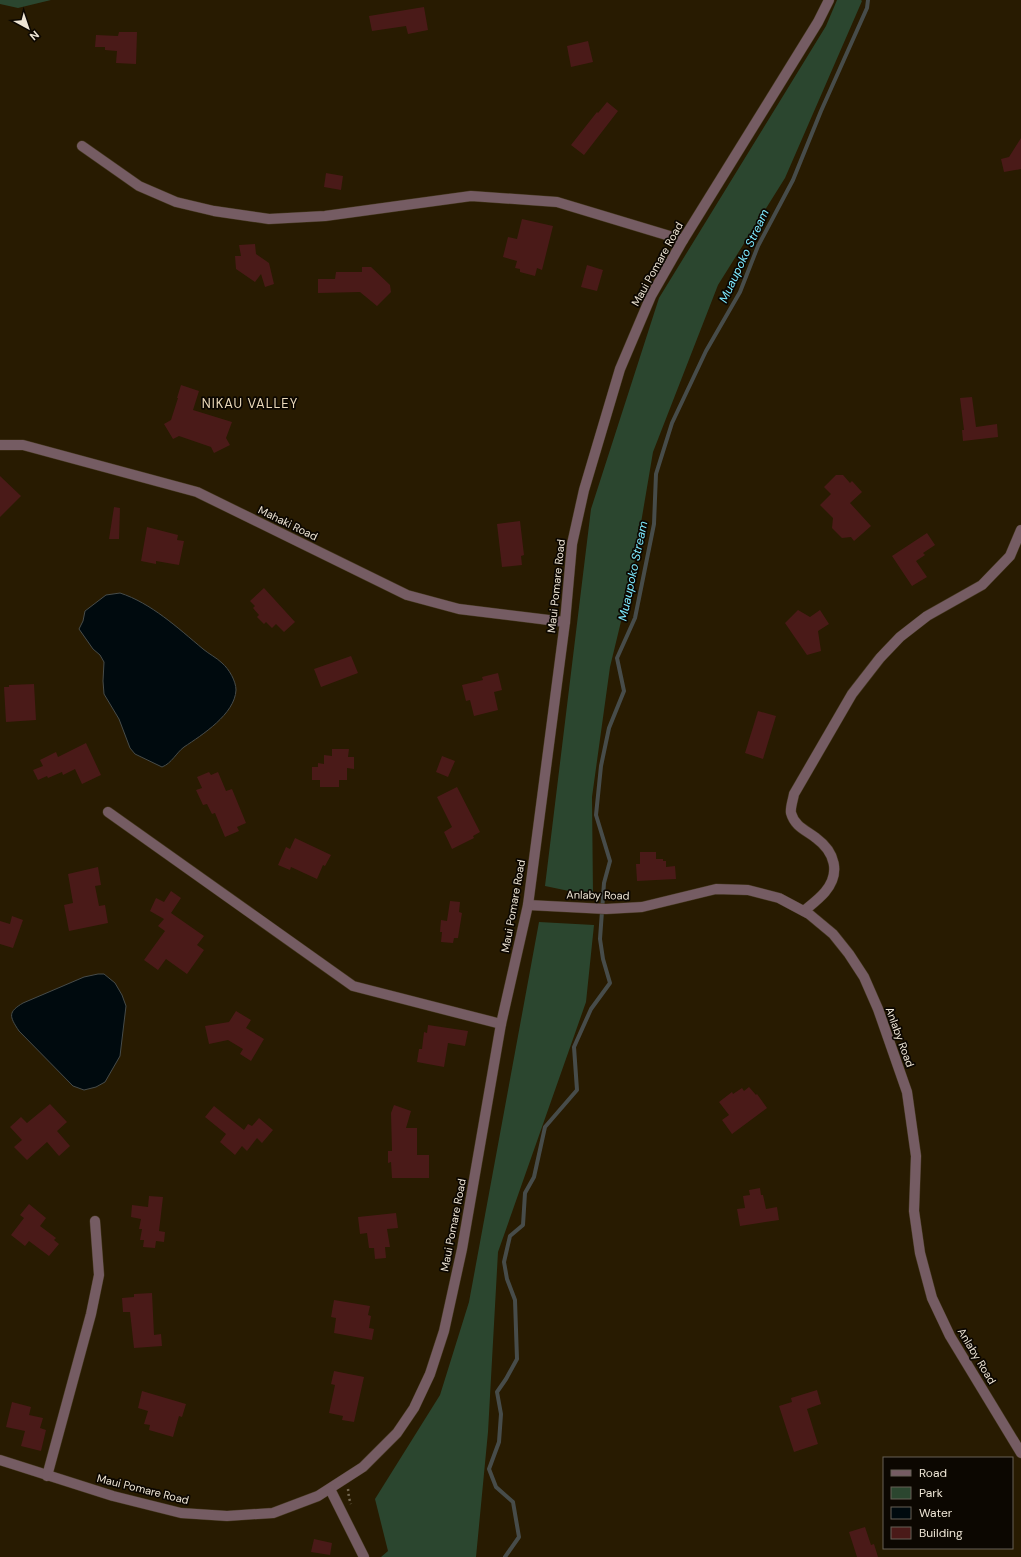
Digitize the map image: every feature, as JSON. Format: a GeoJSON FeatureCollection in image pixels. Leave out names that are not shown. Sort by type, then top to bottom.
{"type":"FeatureCollection","features":[{"type":"Feature","properties":{"kind":"street","name":"Maui Pomare Road"},"geometry":{"type":"LineString","coordinates":[[0,1460],[113,1496],[181,1512],[227,1516],[273,1513],[318,1496],[363,1467],[397,1432],[414,1408],[430,1374],[444,1331],[462,1249],[501,1024],[528,905],[565,622],[572,544],[584,490],[620,369],[651,296],[683,240],[810,35],[829,0]]}},
{"type":"Feature","properties":{"kind":"street"},"geometry":{"type":"LineString","coordinates":[[82,146],[139,186],[176,202],[214,211],[270,219],[326,216],[471,196],[557,202],[683,240]]}},
{"type":"Feature","properties":{"kind":"street","name":"Mahaki Road"},"geometry":{"type":"LineString","coordinates":[[0,445],[23,446],[197,492],[407,595],[459,609],[565,622]]}},
{"type":"Feature","properties":{"kind":"street"},"geometry":{"type":"LineString","coordinates":[[804,911],[825,892],[834,875],[834,863],[827,848],[816,838],[798,827],[790,811],[794,794],[852,694],[880,658],[900,637],[927,616],[982,585],[1010,556],[1021,530]]}},
{"type":"Feature","properties":{"kind":"street"},"geometry":{"type":"LineString","coordinates":[[108,812],[353,986],[501,1024]]}},
{"type":"Feature","properties":{"kind":"street","name":"Anlaby Road"},"geometry":{"type":"LineString","coordinates":[[528,905],[606,909],[642,907],[716,889],[748,890],[780,898],[804,911],[833,934],[850,954],[864,977],[878,1009],[907,1092],[916,1156],[914,1211],[920,1253],[932,1298],[950,1336],[1021,1453]]}},
{"type":"Feature","properties":{"kind":"street"},"geometry":{"type":"LineString","coordinates":[[47,1476],[91,1314],[98,1281],[96,1221]]}},
{"type":"Feature","properties":{"kind":"street"},"geometry":{"type":"LineString","coordinates":[[330,1489],[364,1557]]}},
{"type":"Feature","properties":{"kind":"green space"},"geometry":{"type":"Polygon","coordinates":[[[0,0],[51,0],[18,8],[0,4],[0,0]]]}},
{"type":"Feature","properties":{"kind":"green space"},"geometry":{"type":"Polygon","coordinates":[[[837,0],[862,1],[785,178],[718,285],[653,452],[632,576],[610,667],[592,797],[593,896],[545,886],[591,509],[659,298],[826,26],[837,0]]]}},
{"type":"Feature","properties":{"kind":"green space"},"geometry":{"type":"Polygon","coordinates":[[[539,922],[594,925],[586,1002],[498,1252],[488,1432],[476,1557],[381,1557],[388,1551],[375,1499],[440,1395],[469,1302],[539,922]]]}},
{"type":"Feature","properties":{"kind":"water"},"geometry":{"type":"Polygon","coordinates":[[[120,593],[143,603],[220,661],[230,672],[236,687],[234,699],[224,715],[208,730],[181,749],[169,763],[162,767],[135,754],[130,748],[119,719],[104,694],[104,662],[79,629],[83,621],[85,611],[106,595],[120,593]]]}},
{"type":"Feature","properties":{"kind":"water"},"geometry":{"type":"Polygon","coordinates":[[[104,974],[115,983],[126,1006],[120,1056],[105,1082],[96,1087],[84,1090],[73,1086],[19,1031],[13,1022],[12,1015],[15,1009],[23,1003],[84,977],[104,974]]]}},
{"type":"Feature","properties":{"kind":"building"},"geometry":{"type":"Polygon","coordinates":[[[424,7],[428,30],[408,34],[406,26],[372,31],[369,16],[424,7]]]}},
{"type":"Feature","properties":{"kind":"building"},"geometry":{"type":"Polygon","coordinates":[[[119,32],[137,32],[136,64],[116,63],[117,51],[105,50],[105,47],[95,47],[96,35],[118,36],[119,32]]]}},
{"type":"Feature","properties":{"kind":"building"},"geometry":{"type":"Polygon","coordinates":[[[588,41],[593,62],[571,67],[567,46],[588,41]]]}},
{"type":"Feature","properties":{"kind":"building"},"geometry":{"type":"Polygon","coordinates":[[[607,102],[618,111],[584,155],[571,145],[597,112],[598,113],[607,102]]]}},
{"type":"Feature","properties":{"kind":"building"},"geometry":{"type":"Polygon","coordinates":[[[1021,138],[1021,169],[1004,172],[1001,159],[1009,157],[1021,138]]]}},
{"type":"Feature","properties":{"kind":"building"},"geometry":{"type":"Polygon","coordinates":[[[326,173],[343,176],[341,190],[324,187],[326,173]]]}},
{"type":"Feature","properties":{"kind":"building"},"geometry":{"type":"Polygon","coordinates":[[[522,219],[553,226],[542,270],[537,268],[535,276],[520,272],[520,269],[515,268],[517,261],[503,257],[508,237],[517,239],[522,219]]]}},
{"type":"Feature","properties":{"kind":"building"},"geometry":{"type":"Polygon","coordinates":[[[255,244],[256,254],[269,263],[274,284],[265,287],[261,274],[255,282],[236,269],[235,256],[241,256],[239,245],[255,244]]]}},
{"type":"Feature","properties":{"kind":"building"},"geometry":{"type":"Polygon","coordinates":[[[587,265],[603,270],[597,291],[581,287],[587,265]]]}},
{"type":"Feature","properties":{"kind":"building"},"geometry":{"type":"Polygon","coordinates":[[[362,267],[371,267],[390,285],[391,292],[377,306],[360,292],[318,293],[318,279],[335,279],[336,272],[362,272],[362,267]]]}},
{"type":"Feature","properties":{"kind":"building"},"geometry":{"type":"Polygon","coordinates":[[[181,385],[199,391],[193,410],[232,422],[226,438],[230,445],[214,453],[211,447],[179,436],[173,439],[164,424],[171,420],[181,385]]]}},
{"type":"Feature","properties":{"kind":"building"},"geometry":{"type":"Polygon","coordinates":[[[972,397],[976,427],[997,424],[998,437],[963,441],[962,430],[964,430],[960,398],[972,397]]]}},
{"type":"Feature","properties":{"kind":"building"},"geometry":{"type":"Polygon","coordinates":[[[836,475],[843,475],[850,483],[852,481],[862,492],[850,503],[871,526],[854,541],[851,537],[842,538],[832,528],[833,518],[820,505],[831,494],[824,487],[836,475]]]}},
{"type":"Feature","properties":{"kind":"building"},"geometry":{"type":"Polygon","coordinates":[[[0,476],[21,496],[0,517],[0,476]]]}},
{"type":"Feature","properties":{"kind":"building"},"geometry":{"type":"Polygon","coordinates":[[[114,507],[120,508],[119,539],[109,539],[114,507]]]}},
{"type":"Feature","properties":{"kind":"building"},"geometry":{"type":"Polygon","coordinates":[[[520,521],[524,555],[521,556],[522,565],[502,567],[497,524],[520,521]]]}},
{"type":"Feature","properties":{"kind":"building"},"geometry":{"type":"Polygon","coordinates":[[[147,527],[178,535],[177,540],[184,541],[179,565],[156,561],[156,564],[141,561],[147,527]]]}},
{"type":"Feature","properties":{"kind":"building"},"geometry":{"type":"Polygon","coordinates":[[[927,533],[935,545],[923,553],[925,555],[916,561],[927,577],[912,586],[892,556],[927,533]]]}},
{"type":"Feature","properties":{"kind":"building"},"geometry":{"type":"Polygon","coordinates":[[[264,588],[295,622],[284,632],[276,624],[272,628],[266,622],[264,624],[257,617],[259,615],[253,608],[255,606],[250,601],[264,588]]]}},
{"type":"Feature","properties":{"kind":"building"},"geometry":{"type":"Polygon","coordinates":[[[798,610],[810,617],[820,610],[829,624],[818,631],[821,651],[807,655],[785,623],[798,610]]]}},
{"type":"Feature","properties":{"kind":"building"},"geometry":{"type":"Polygon","coordinates":[[[351,656],[358,673],[321,687],[314,669],[351,656]]]}},
{"type":"Feature","properties":{"kind":"building"},"geometry":{"type":"Polygon","coordinates":[[[498,673],[502,690],[494,692],[498,710],[474,716],[470,700],[466,701],[462,685],[483,680],[482,677],[498,673]]]}},
{"type":"Feature","properties":{"kind":"building"},"geometry":{"type":"Polygon","coordinates":[[[34,684],[36,720],[6,722],[4,687],[9,687],[9,685],[34,684]]]}},
{"type":"Feature","properties":{"kind":"building"},"geometry":{"type":"Polygon","coordinates":[[[758,711],[776,716],[763,759],[745,753],[758,711]]]}},
{"type":"Feature","properties":{"kind":"building"},"geometry":{"type":"Polygon","coordinates":[[[86,743],[101,775],[82,784],[75,769],[63,775],[62,772],[48,778],[47,776],[38,780],[33,770],[43,766],[40,760],[56,752],[58,757],[86,743]]]}},
{"type":"Feature","properties":{"kind":"building"},"geometry":{"type":"Polygon","coordinates":[[[332,749],[349,749],[348,757],[354,757],[354,769],[347,768],[347,780],[339,780],[339,787],[320,787],[320,780],[312,780],[312,767],[318,767],[318,763],[324,764],[324,755],[332,756],[332,749]]]}},
{"type":"Feature","properties":{"kind":"building"},"geometry":{"type":"Polygon","coordinates":[[[442,756],[455,761],[448,777],[436,772],[442,756]]]}},
{"type":"Feature","properties":{"kind":"building"},"geometry":{"type":"Polygon","coordinates":[[[209,772],[211,775],[218,772],[226,791],[232,789],[246,823],[237,827],[239,831],[225,837],[215,813],[212,814],[207,804],[203,805],[196,790],[202,788],[197,777],[209,772]]]}},
{"type":"Feature","properties":{"kind":"building"},"geometry":{"type":"Polygon","coordinates":[[[457,787],[480,832],[473,836],[474,838],[452,849],[444,832],[452,827],[437,797],[457,787]]]}},
{"type":"Feature","properties":{"kind":"building"},"geometry":{"type":"Polygon","coordinates":[[[295,838],[331,855],[325,866],[323,865],[317,879],[291,867],[290,870],[278,865],[286,847],[290,849],[295,838]]]}},
{"type":"Feature","properties":{"kind":"building"},"geometry":{"type":"Polygon","coordinates":[[[640,852],[656,852],[656,859],[663,859],[663,861],[666,861],[666,867],[675,866],[676,879],[637,881],[636,864],[640,864],[640,852]]]}},
{"type":"Feature","properties":{"kind":"building"},"geometry":{"type":"Polygon","coordinates":[[[98,867],[101,885],[95,886],[99,906],[105,905],[108,923],[69,931],[64,905],[73,903],[68,874],[98,867]]]}},
{"type":"Feature","properties":{"kind":"building"},"geometry":{"type":"Polygon","coordinates":[[[171,891],[181,898],[171,913],[204,936],[197,945],[204,950],[187,974],[166,959],[158,970],[144,960],[165,931],[158,926],[164,919],[150,911],[156,898],[164,902],[171,891]]]}},
{"type":"Feature","properties":{"kind":"building"},"geometry":{"type":"Polygon","coordinates":[[[450,901],[460,902],[459,912],[462,913],[458,938],[454,938],[453,943],[441,942],[442,932],[440,932],[441,920],[447,921],[450,901]]]}},
{"type":"Feature","properties":{"kind":"building"},"geometry":{"type":"Polygon","coordinates":[[[12,916],[23,920],[13,948],[0,944],[0,921],[10,924],[12,916]]]}},
{"type":"Feature","properties":{"kind":"building"},"geometry":{"type":"Polygon","coordinates":[[[236,1011],[251,1020],[246,1028],[264,1039],[251,1061],[240,1054],[243,1049],[228,1040],[209,1044],[205,1026],[229,1022],[236,1011]]]}},
{"type":"Feature","properties":{"kind":"building"},"geometry":{"type":"Polygon","coordinates":[[[428,1025],[468,1031],[465,1046],[448,1043],[444,1067],[417,1062],[419,1049],[422,1049],[424,1032],[427,1033],[428,1025]]]}},
{"type":"Feature","properties":{"kind":"building"},"geometry":{"type":"Polygon","coordinates":[[[749,1087],[756,1095],[757,1094],[767,1108],[732,1134],[722,1120],[729,1115],[719,1102],[732,1092],[733,1094],[742,1088],[744,1091],[749,1087]]]}},
{"type":"Feature","properties":{"kind":"building"},"geometry":{"type":"Polygon","coordinates":[[[50,1104],[67,1122],[57,1131],[70,1146],[59,1156],[47,1142],[27,1160],[14,1147],[22,1140],[10,1127],[21,1117],[27,1123],[50,1104]]]}},
{"type":"Feature","properties":{"kind":"building"},"geometry":{"type":"Polygon","coordinates":[[[394,1105],[411,1111],[406,1128],[417,1128],[417,1155],[429,1155],[429,1178],[392,1178],[391,1162],[388,1163],[388,1151],[392,1151],[391,1113],[394,1105]]]}},
{"type":"Feature","properties":{"kind":"building"},"geometry":{"type":"Polygon","coordinates":[[[214,1106],[244,1130],[248,1124],[252,1126],[259,1118],[273,1130],[262,1143],[257,1138],[247,1151],[242,1146],[235,1155],[220,1142],[226,1134],[205,1117],[214,1106]]]}},
{"type":"Feature","properties":{"kind":"building"},"geometry":{"type":"Polygon","coordinates":[[[760,1188],[766,1209],[777,1207],[779,1220],[740,1226],[737,1209],[745,1208],[743,1196],[750,1195],[749,1190],[760,1188]]]}},
{"type":"Feature","properties":{"kind":"building"},"geometry":{"type":"Polygon","coordinates":[[[149,1196],[163,1197],[159,1231],[165,1232],[164,1242],[156,1241],[155,1248],[143,1247],[144,1240],[140,1240],[142,1229],[139,1229],[141,1219],[131,1217],[132,1205],[148,1207],[149,1196]]]}},
{"type":"Feature","properties":{"kind":"building"},"geometry":{"type":"Polygon","coordinates":[[[29,1204],[46,1218],[40,1226],[56,1238],[54,1240],[59,1244],[49,1256],[29,1241],[25,1246],[11,1235],[24,1218],[20,1215],[29,1204]]]}},
{"type":"Feature","properties":{"kind":"building"},"geometry":{"type":"Polygon","coordinates":[[[396,1213],[398,1228],[387,1229],[390,1247],[385,1247],[386,1258],[375,1259],[374,1248],[369,1248],[367,1233],[360,1234],[358,1217],[396,1213]]]}},
{"type":"Feature","properties":{"kind":"building"},"geometry":{"type":"Polygon","coordinates":[[[152,1293],[154,1335],[161,1334],[162,1346],[134,1348],[130,1312],[123,1312],[122,1298],[134,1297],[134,1294],[152,1293]]]}},
{"type":"Feature","properties":{"kind":"building"},"geometry":{"type":"Polygon","coordinates":[[[334,1300],[370,1306],[368,1315],[371,1316],[369,1328],[374,1329],[372,1340],[334,1333],[336,1318],[331,1317],[334,1300]]]}},
{"type":"Feature","properties":{"kind":"building"},"geometry":{"type":"Polygon","coordinates":[[[334,1371],[364,1377],[354,1422],[342,1420],[343,1416],[329,1413],[335,1385],[331,1384],[334,1371]]]}},
{"type":"Feature","properties":{"kind":"building"},"geometry":{"type":"Polygon","coordinates":[[[817,1390],[821,1404],[807,1409],[818,1444],[794,1452],[779,1406],[792,1402],[791,1398],[817,1390]]]}},
{"type":"Feature","properties":{"kind":"building"},"geometry":{"type":"Polygon","coordinates":[[[142,1391],[186,1404],[182,1417],[179,1416],[173,1437],[149,1430],[150,1425],[144,1424],[148,1411],[138,1408],[142,1391]]]}},
{"type":"Feature","properties":{"kind":"building"},"geometry":{"type":"Polygon","coordinates":[[[12,1402],[31,1407],[29,1415],[43,1418],[40,1428],[46,1430],[41,1451],[21,1446],[25,1431],[6,1427],[12,1402]]]}},
{"type":"Feature","properties":{"kind":"building"},"geometry":{"type":"Polygon","coordinates":[[[865,1527],[871,1545],[874,1544],[878,1557],[857,1557],[849,1532],[865,1527]]]}},
{"type":"Feature","properties":{"kind":"building"},"geometry":{"type":"Polygon","coordinates":[[[314,1539],[332,1543],[330,1555],[311,1552],[314,1539]]]}},
{"type":"Feature","properties":{"kind":"waterway","name":"Muaupoko Stream"},"geometry":{"type":"LineString","coordinates":[[505,1557],[519,1537],[513,1502],[496,1487],[489,1469],[499,1442],[501,1414],[497,1392],[517,1359],[515,1300],[507,1279],[504,1262],[510,1236],[523,1225],[525,1193],[534,1177],[545,1127],[577,1090],[574,1047],[591,1009],[610,983],[603,959],[600,939],[604,883],[610,861],[596,815],[601,766],[609,728],[624,691],[617,658],[635,618],[654,524],[656,474],[672,423],[706,351],[740,292],[758,246],[793,180],[821,111],[867,8],[868,0]]}},
{"type":"Feature","properties":{"kind":"district","name":"NIKAU VALLEY"},"geometry":{"type":"Point","coordinates":[250,403]}}]}
